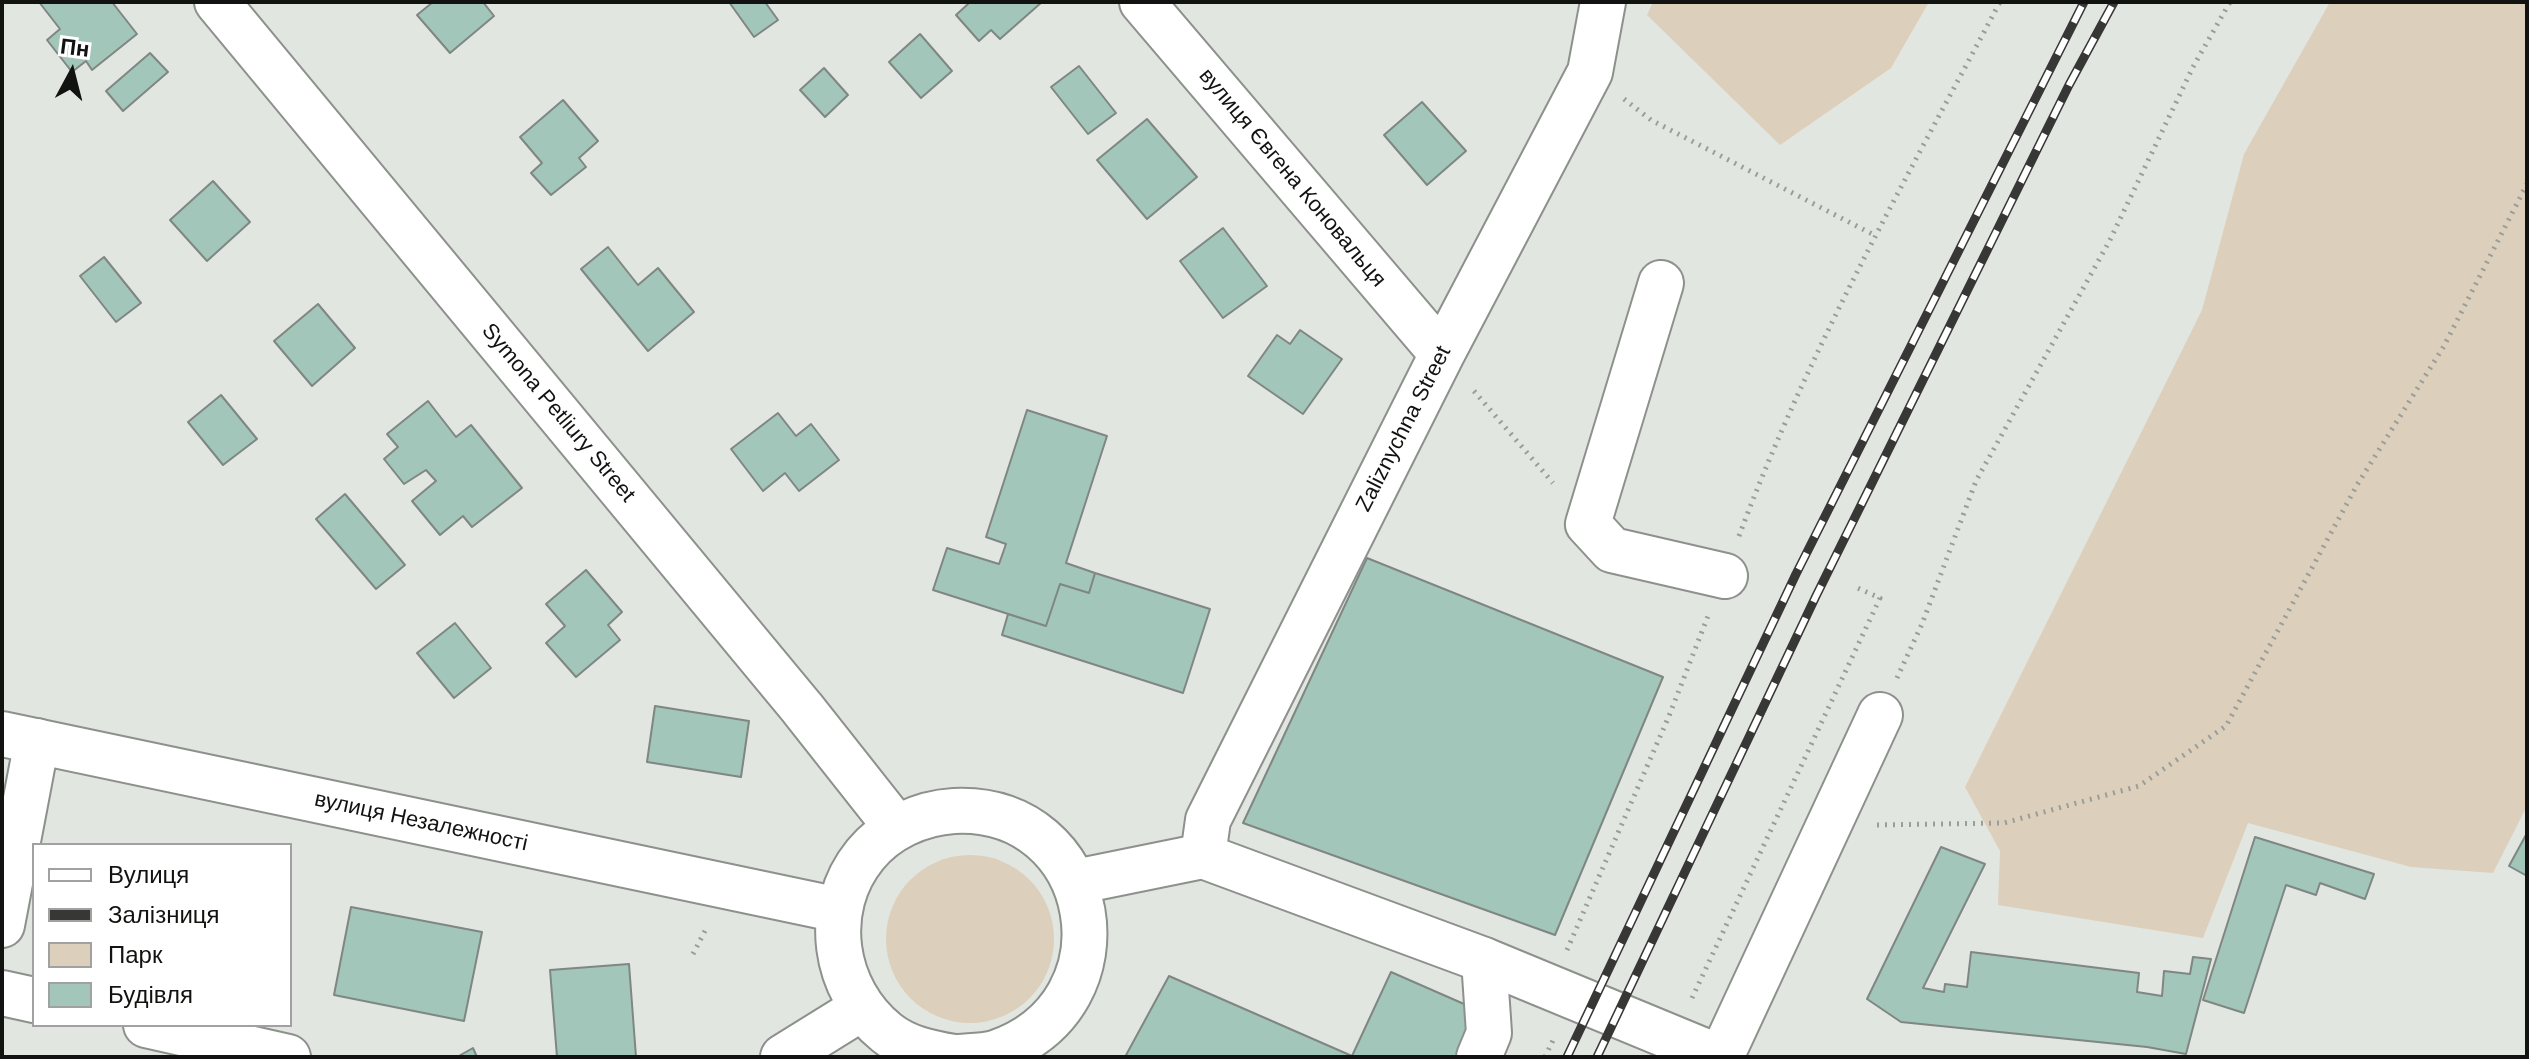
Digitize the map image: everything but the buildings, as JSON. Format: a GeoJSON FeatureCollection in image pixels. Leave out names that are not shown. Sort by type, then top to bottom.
{"type":"FeatureCollection","features":[{"type":"Feature","properties":{"kind":"street","name":"Symona Petliury Street"},"geometry":{"type":"LineString","coordinates":[[217,2],[792,696],[896,827]]}},
{"type":"Feature","properties":{"kind":"street","name":"вулиця Євгена Коновальця"},"geometry":{"type":"LineString","coordinates":[[1142,2],[1442,354]]}},
{"type":"Feature","properties":{"kind":"street","name":"Zaliznychna Street"},"geometry":{"type":"LineString","coordinates":[[1203,856],[1208,820],[1442,354],[1590,72],[1603,2]]}},
{"type":"Feature","properties":{"kind":"street"},"geometry":{"type":"LineString","coordinates":[[1661,283],[1588,524],[1612,550],[1725,576]]}},
{"type":"Feature","properties":{"kind":"street"},"geometry":{"type":"LineString","coordinates":[[1075,882],[1203,856],[1484,960],[1720,1057],[1880,715]]}},
{"type":"Feature","properties":{"kind":"street"},"geometry":{"type":"LineString","coordinates":[[2,925],[20,738]]}},
{"type":"Feature","properties":{"kind":"street","name":"вулиця Незалежності"},"geometry":{"type":"LineString","coordinates":[[20,738],[839,910]]}},
{"type":"Feature","properties":{"kind":"street"},"geometry":{"type":"LineString","coordinates":[[977,810],[1017,822],[1051,847],[1075,882],[1085,917],[1084,953],[1074,987],[1053,1017],[1025,1040],[974,1056],[920,1051],[888,1034],[862,1008],[845,979],[837,945],[839,910],[853,870],[869,849],[896,827],[935,812],[977,810]]}},
{"type":"Feature","properties":{"kind":"street"},"geometry":{"type":"LineString","coordinates":[[1479,1057],[1489,1033],[1484,960]]}},
{"type":"Feature","properties":{"kind":"street"},"geometry":{"type":"LineString","coordinates":[[2,993],[32,1000]]}},
{"type":"Feature","properties":{"kind":"street"},"geometry":{"type":"LineString","coordinates":[[783,1057],[862,1008]]}},
{"type":"Feature","properties":{"kind":"street"},"geometry":{"type":"LineString","coordinates":[[155,1027],[288,1057]]}},
{"type":"Feature","properties":{"kind":"path"},"geometry":{"type":"LineString","coordinates":[[1563,959],[1669,716],[1770,454],[1876,236],[2000,2]]}},
{"type":"Feature","properties":{"kind":"path"},"geometry":{"type":"LineString","coordinates":[[1880,715],[1922,624],[1976,481],[2110,240],[2193,67],[2230,2]]}},
{"type":"Feature","properties":{"kind":"path"},"geometry":{"type":"LineString","coordinates":[[1590,72],[1651,120],[1876,236]]}},
{"type":"Feature","properties":{"kind":"path"},"geometry":{"type":"LineString","coordinates":[[1828,825],[2004,823],[2139,786],[2226,726],[2357,485],[2444,346],[2527,184]]}},
{"type":"Feature","properties":{"kind":"path"},"geometry":{"type":"LineString","coordinates":[[1442,354],[1588,524]]}},
{"type":"Feature","properties":{"kind":"path"},"geometry":{"type":"LineString","coordinates":[[1687,1010],[1880,598],[1853,586]]}},
{"type":"Feature","properties":{"kind":"path"},"geometry":{"type":"LineString","coordinates":[[1545,1057],[1558,1028]]}},
{"type":"Feature","properties":{"kind":"green space"},"geometry":{"type":"Polygon","coordinates":[[[1653,2],[1929,2],[1891,68],[1780,145],[1647,15],[1653,2]]]}},
{"type":"Feature","properties":{"kind":"green space"},"geometry":{"type":"Polygon","coordinates":[[[2330,2],[2527,2],[2527,806],[2493,873],[2411,867],[2248,823],[2203,938],[1998,905],[2000,851],[1965,787],[2202,310],[2244,154],[2330,2]]]}},
{"type":"Feature","properties":{"kind":"green space"},"geometry":{"type":"Polygon","coordinates":[[[970,855],[1002,861],[1030,879],[1048,907],[1054,939],[1048,971],[1030,999],[1002,1017],[970,1023],[938,1017],[910,999],[892,971],[886,939],[892,907],[910,879],[938,861],[970,855]]]}},
{"type":"Feature","properties":{"kind":"railway"},"geometry":{"type":"LineString","coordinates":[[1567,1057],[1796,574],[2084,2]]}},
{"type":"Feature","properties":{"kind":"railway"},"geometry":{"type":"LineString","coordinates":[[1597,1057],[1816,596],[2069,85],[2114,2]]}}]}
